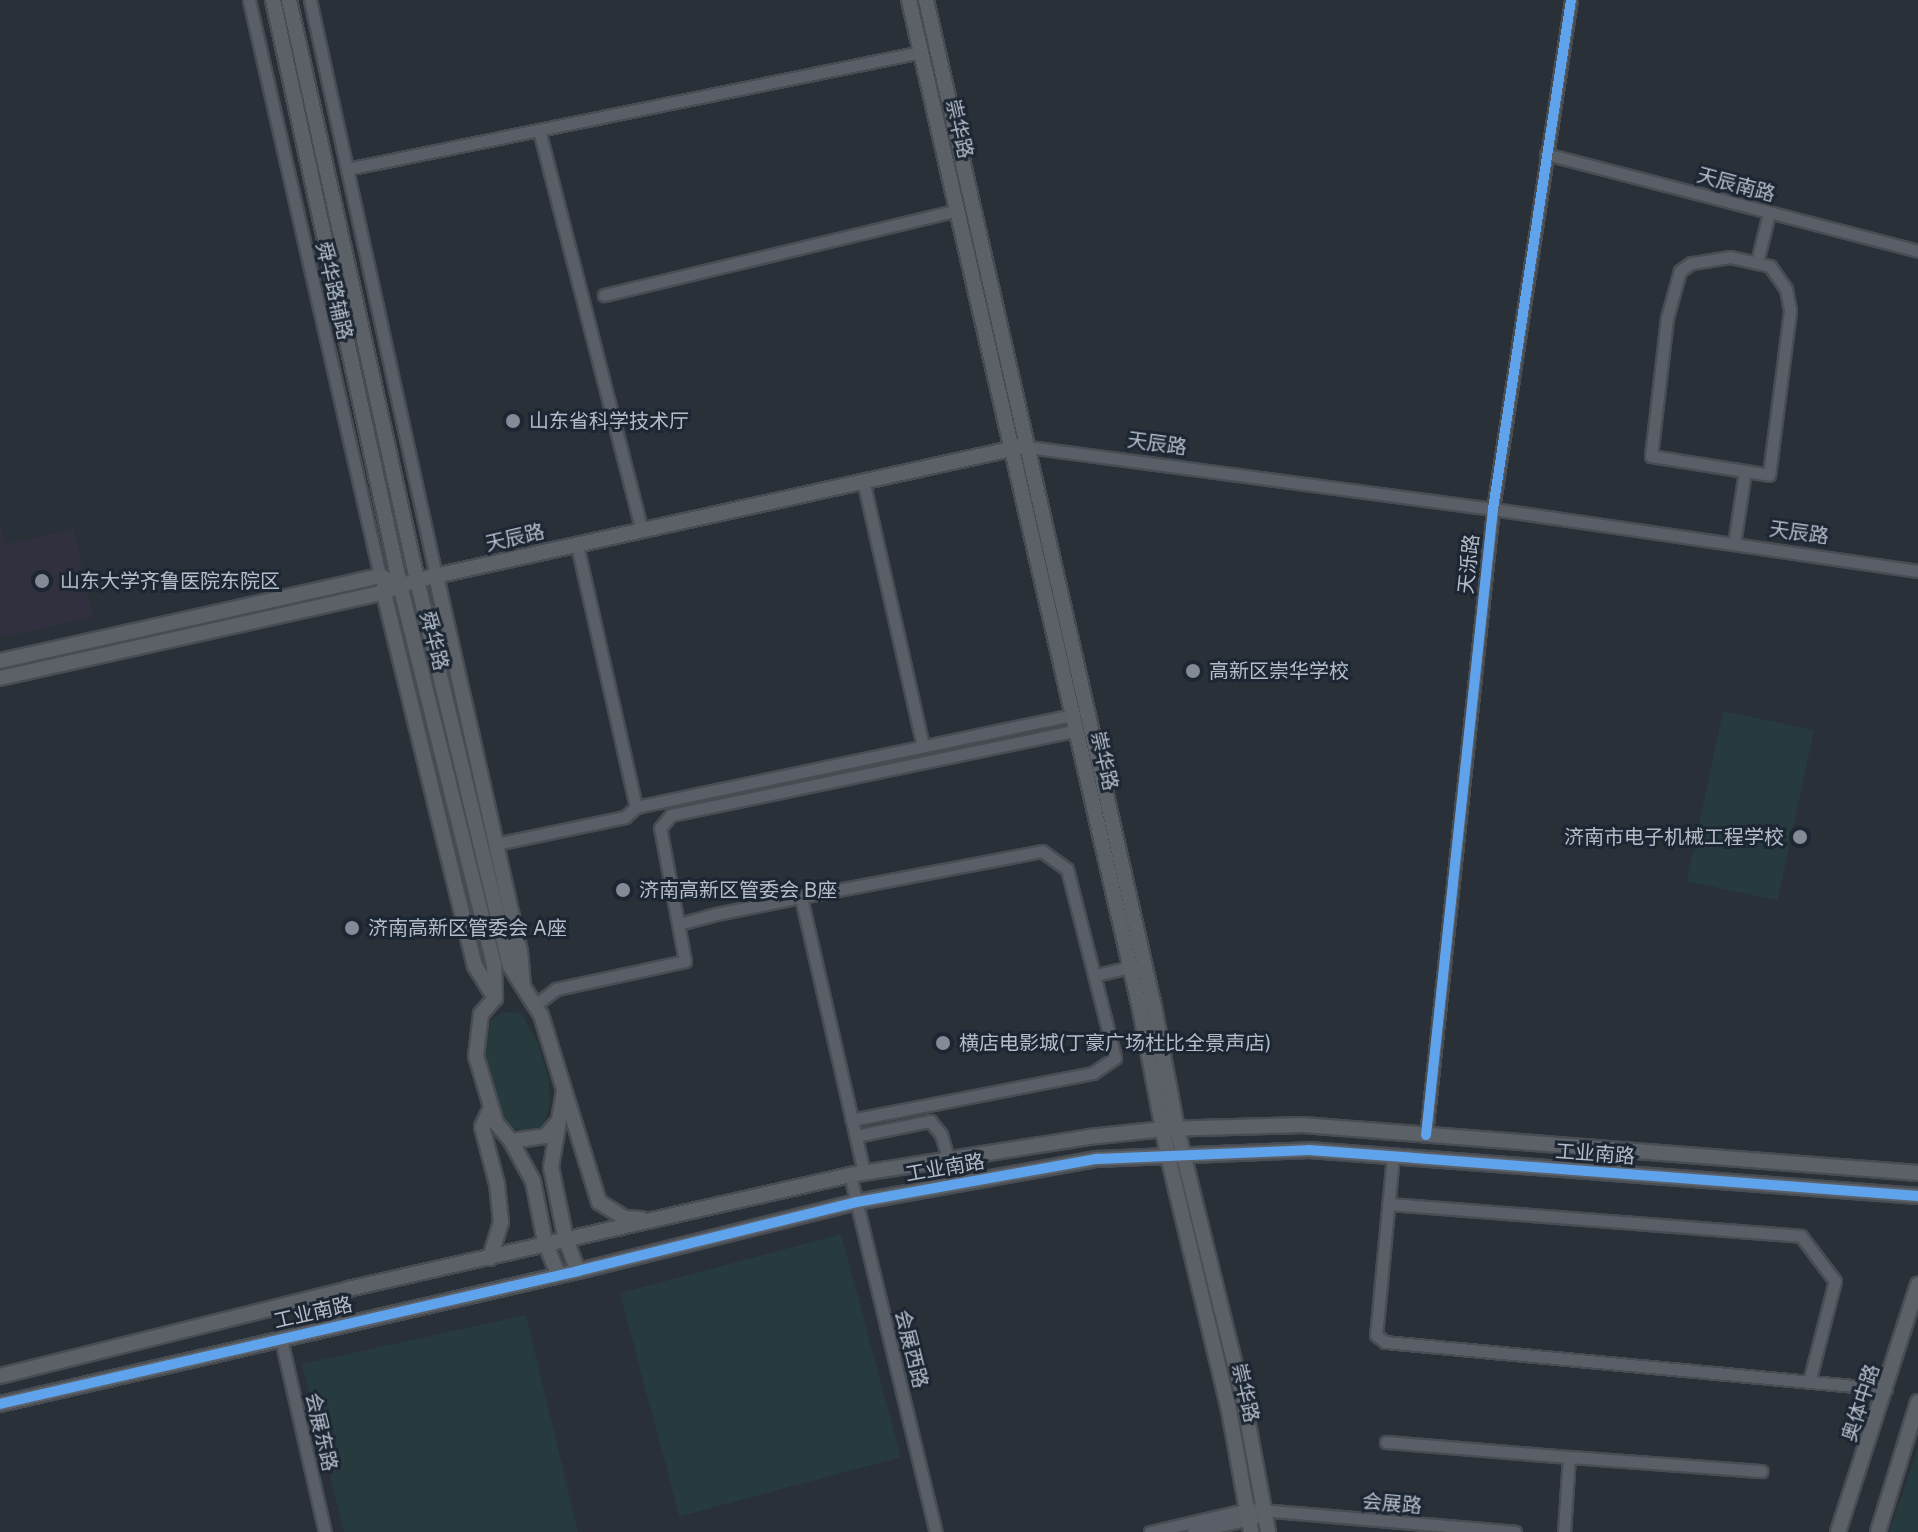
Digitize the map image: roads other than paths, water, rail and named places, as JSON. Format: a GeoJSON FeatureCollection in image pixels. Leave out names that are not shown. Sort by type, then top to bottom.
{"type":"FeatureCollection","features":[{"type":"Feature","properties":{"kind":"main road","name":"舜华路"},"geometry":{"type":"LineString","coordinates":[[273,0],[400,585],[494,964],[495,998]]}},
{"type":"Feature","properties":{"kind":"main road","name":"舜华路"},"geometry":{"type":"LineString","coordinates":[[289,0],[417,580],[507,955],[524,992],[535,1005],[565,1087],[599,1202],[625,1218],[666,1219]]}},
{"type":"Feature","properties":{"kind":"main road","name":"崇华路"},"geometry":{"type":"LineString","coordinates":[[909,0],[957,210],[1021,447],[1154,1007],[1171,1129],[1168,1156],[1250,1520]]}},
{"type":"Feature","properties":{"kind":"main road","name":"崇华路"},"geometry":{"type":"LineString","coordinates":[[926,0],[1021,447],[1075,722],[1171,1129],[1185,1156],[1244,1402],[1268,1532]]}},
{"type":"Feature","properties":{"kind":"main road","name":"天辰路"},"geometry":{"type":"LineString","coordinates":[[0,661],[400,585],[1021,447]]}},
{"type":"Feature","properties":{"kind":"main road"},"geometry":{"type":"LineString","coordinates":[[436,576],[520,951],[524,992],[495,998],[481,1014],[476,1056],[496,1123],[511,1141],[533,1181],[545,1242],[558,1275]]}},
{"type":"Feature","properties":{"kind":"main road","name":"天辰路"},"geometry":{"type":"LineString","coordinates":[[0,678],[383,586]]}},
{"type":"Feature","properties":{"kind":"main road"},"geometry":{"type":"LineString","coordinates":[[383,586],[475,966],[495,998]]}},
{"type":"Feature","properties":{"kind":"main road"},"geometry":{"type":"LineString","coordinates":[[565,1087],[551,1167],[566,1240],[578,1271]]}},
{"type":"Feature","properties":{"kind":"main road"},"geometry":{"type":"LineString","coordinates":[[490,1258],[501,1222],[497,1184],[482,1127],[491,1108]]}},
{"type":"Feature","properties":{"kind":"main road"},"geometry":{"type":"LineString","coordinates":[[511,1141],[546,1136],[559,1120]]}},
{"type":"Feature","properties":{"kind":"main road","name":"工业南路"},"geometry":{"type":"LineString","coordinates":[[0,1376],[348,1289],[490,1258],[545,1242],[666,1219],[857,1174],[1171,1129],[1303,1125],[1918,1173]]}},
{"type":"Feature","properties":{"kind":"main road","name":"工业南路"},"geometry":{"type":"LineString","coordinates":[[0,1404],[578,1271],[857,1202],[1097,1159],[1309,1150],[1918,1196]]}},
{"type":"Feature","properties":{"kind":"main road","name":"奥体中路"},"geometry":{"type":"LineString","coordinates":[[1838,1532],[1918,1285]]}},
{"type":"Feature","properties":{"kind":"main road"},"geometry":{"type":"LineString","coordinates":[[1878,1532],[1918,1402]]}},
{"type":"Feature","properties":{"kind":"street","name":"舜华路辅路"},"geometry":{"type":"LineString","coordinates":[[249,0],[383,586]]}},
{"type":"Feature","properties":{"kind":"street","name":"舜华路辅路"},"geometry":{"type":"LineString","coordinates":[[310,0],[436,576]]}},
{"type":"Feature","properties":{"kind":"street","name":"天泺路"},"geometry":{"type":"LineString","coordinates":[[1426,1135],[1493,509],[1571,0]]}},
{"type":"Feature","properties":{"kind":"street"},"geometry":{"type":"LineString","coordinates":[[347,169],[921,52]]}},
{"type":"Feature","properties":{"kind":"street"},"geometry":{"type":"LineString","coordinates":[[539,130],[642,530]]}},
{"type":"Feature","properties":{"kind":"street","name":"天辰南路"},"geometry":{"type":"LineString","coordinates":[[1546,154],[1918,251]]}},
{"type":"Feature","properties":{"kind":"street"},"geometry":{"type":"LineString","coordinates":[[604,295],[957,210]]}},
{"type":"Feature","properties":{"kind":"street"},"geometry":{"type":"LineString","coordinates":[[1757,262],[1769,213]]}},
{"type":"Feature","properties":{"kind":"street"},"geometry":{"type":"LineString","coordinates":[[1730,257],[1757,262],[1770,266],[1786,289],[1790,310],[1769,475],[1745,471],[1651,456],[1667,318],[1680,271],[1691,263],[1730,257]]}},
{"type":"Feature","properties":{"kind":"street","name":"天辰路"},"geometry":{"type":"LineString","coordinates":[[1021,447],[1493,509],[1918,571]]}},
{"type":"Feature","properties":{"kind":"street"},"geometry":{"type":"LineString","coordinates":[[1734,544],[1745,471]]}},
{"type":"Feature","properties":{"kind":"street"},"geometry":{"type":"LineString","coordinates":[[863,480],[923,746]]}},
{"type":"Feature","properties":{"kind":"street"},"geometry":{"type":"LineString","coordinates":[[577,545],[636,807]]}},
{"type":"Feature","properties":{"kind":"street"},"geometry":{"type":"LineString","coordinates":[[496,844],[625,817],[636,807],[923,746],[1075,722]]}},
{"type":"Feature","properties":{"kind":"street"},"geometry":{"type":"LineString","coordinates":[[535,1005],[556,989],[685,961],[660,828],[671,815],[1075,722]]}},
{"type":"Feature","properties":{"kind":"street"},"geometry":{"type":"LineString","coordinates":[[679,924],[801,897],[1042,851],[1067,869],[1115,1058],[1093,1073],[852,1120]]}},
{"type":"Feature","properties":{"kind":"street","name":"会展西路"},"geometry":{"type":"LineString","coordinates":[[801,897],[856,1136],[857,1202],[936,1532]]}},
{"type":"Feature","properties":{"kind":"street"},"geometry":{"type":"LineString","coordinates":[[1096,975],[1131,967]]}},
{"type":"Feature","properties":{"kind":"street"},"geometry":{"type":"LineString","coordinates":[[856,1136],[930,1121],[941,1134],[948,1159]]}},
{"type":"Feature","properties":{"kind":"street"},"geometry":{"type":"LineString","coordinates":[[1393,1156],[1376,1335],[1385,1342],[1886,1389]]}},
{"type":"Feature","properties":{"kind":"street"},"geometry":{"type":"LineString","coordinates":[[1388,1204],[1801,1236],[1835,1281],[1809,1382]]}},
{"type":"Feature","properties":{"kind":"street","name":"会展东路"},"geometry":{"type":"LineString","coordinates":[[281,1339],[325,1532]]}},
{"type":"Feature","properties":{"kind":"street"},"geometry":{"type":"LineString","coordinates":[[1386,1442],[1761,1471]]}},
{"type":"Feature","properties":{"kind":"street"},"geometry":{"type":"LineString","coordinates":[[1564,1532],[1569,1457]]}},
{"type":"Feature","properties":{"kind":"street","name":"会展路"},"geometry":{"type":"LineString","coordinates":[[1193,1532],[1250,1520],[1266,1512],[1515,1532]]}},
{"type":"Feature","properties":{"kind":"street","name":"会展路"},"geometry":{"type":"LineString","coordinates":[[1150,1532],[1250,1520]]}},
{"type":"Feature","properties":{"kind":"place","name":"山东省科学技术厅"},"geometry":{"type":"Point","coordinates":[513,421]}},
{"type":"Feature","properties":{"kind":"place","name":"山东大学齐鲁医院东院区"},"geometry":{"type":"Point","coordinates":[42,581]}},
{"type":"Feature","properties":{"kind":"place","name":"高新区崇华学校"},"geometry":{"type":"Point","coordinates":[1193,671]}},
{"type":"Feature","properties":{"kind":"place","name":"济南市电子机械工程学校"},"geometry":{"type":"Point","coordinates":[1800,837]}},
{"type":"Feature","properties":{"kind":"place","name":"济南高新区管委会 B座"},"geometry":{"type":"Point","coordinates":[623,890]}},
{"type":"Feature","properties":{"kind":"place","name":"济南高新区管委会 A座"},"geometry":{"type":"Point","coordinates":[352,928]}},
{"type":"Feature","properties":{"kind":"place","name":"横店电影城(丁豪广场杜比全景声店)"},"geometry":{"type":"Point","coordinates":[943,1043]}}]}
